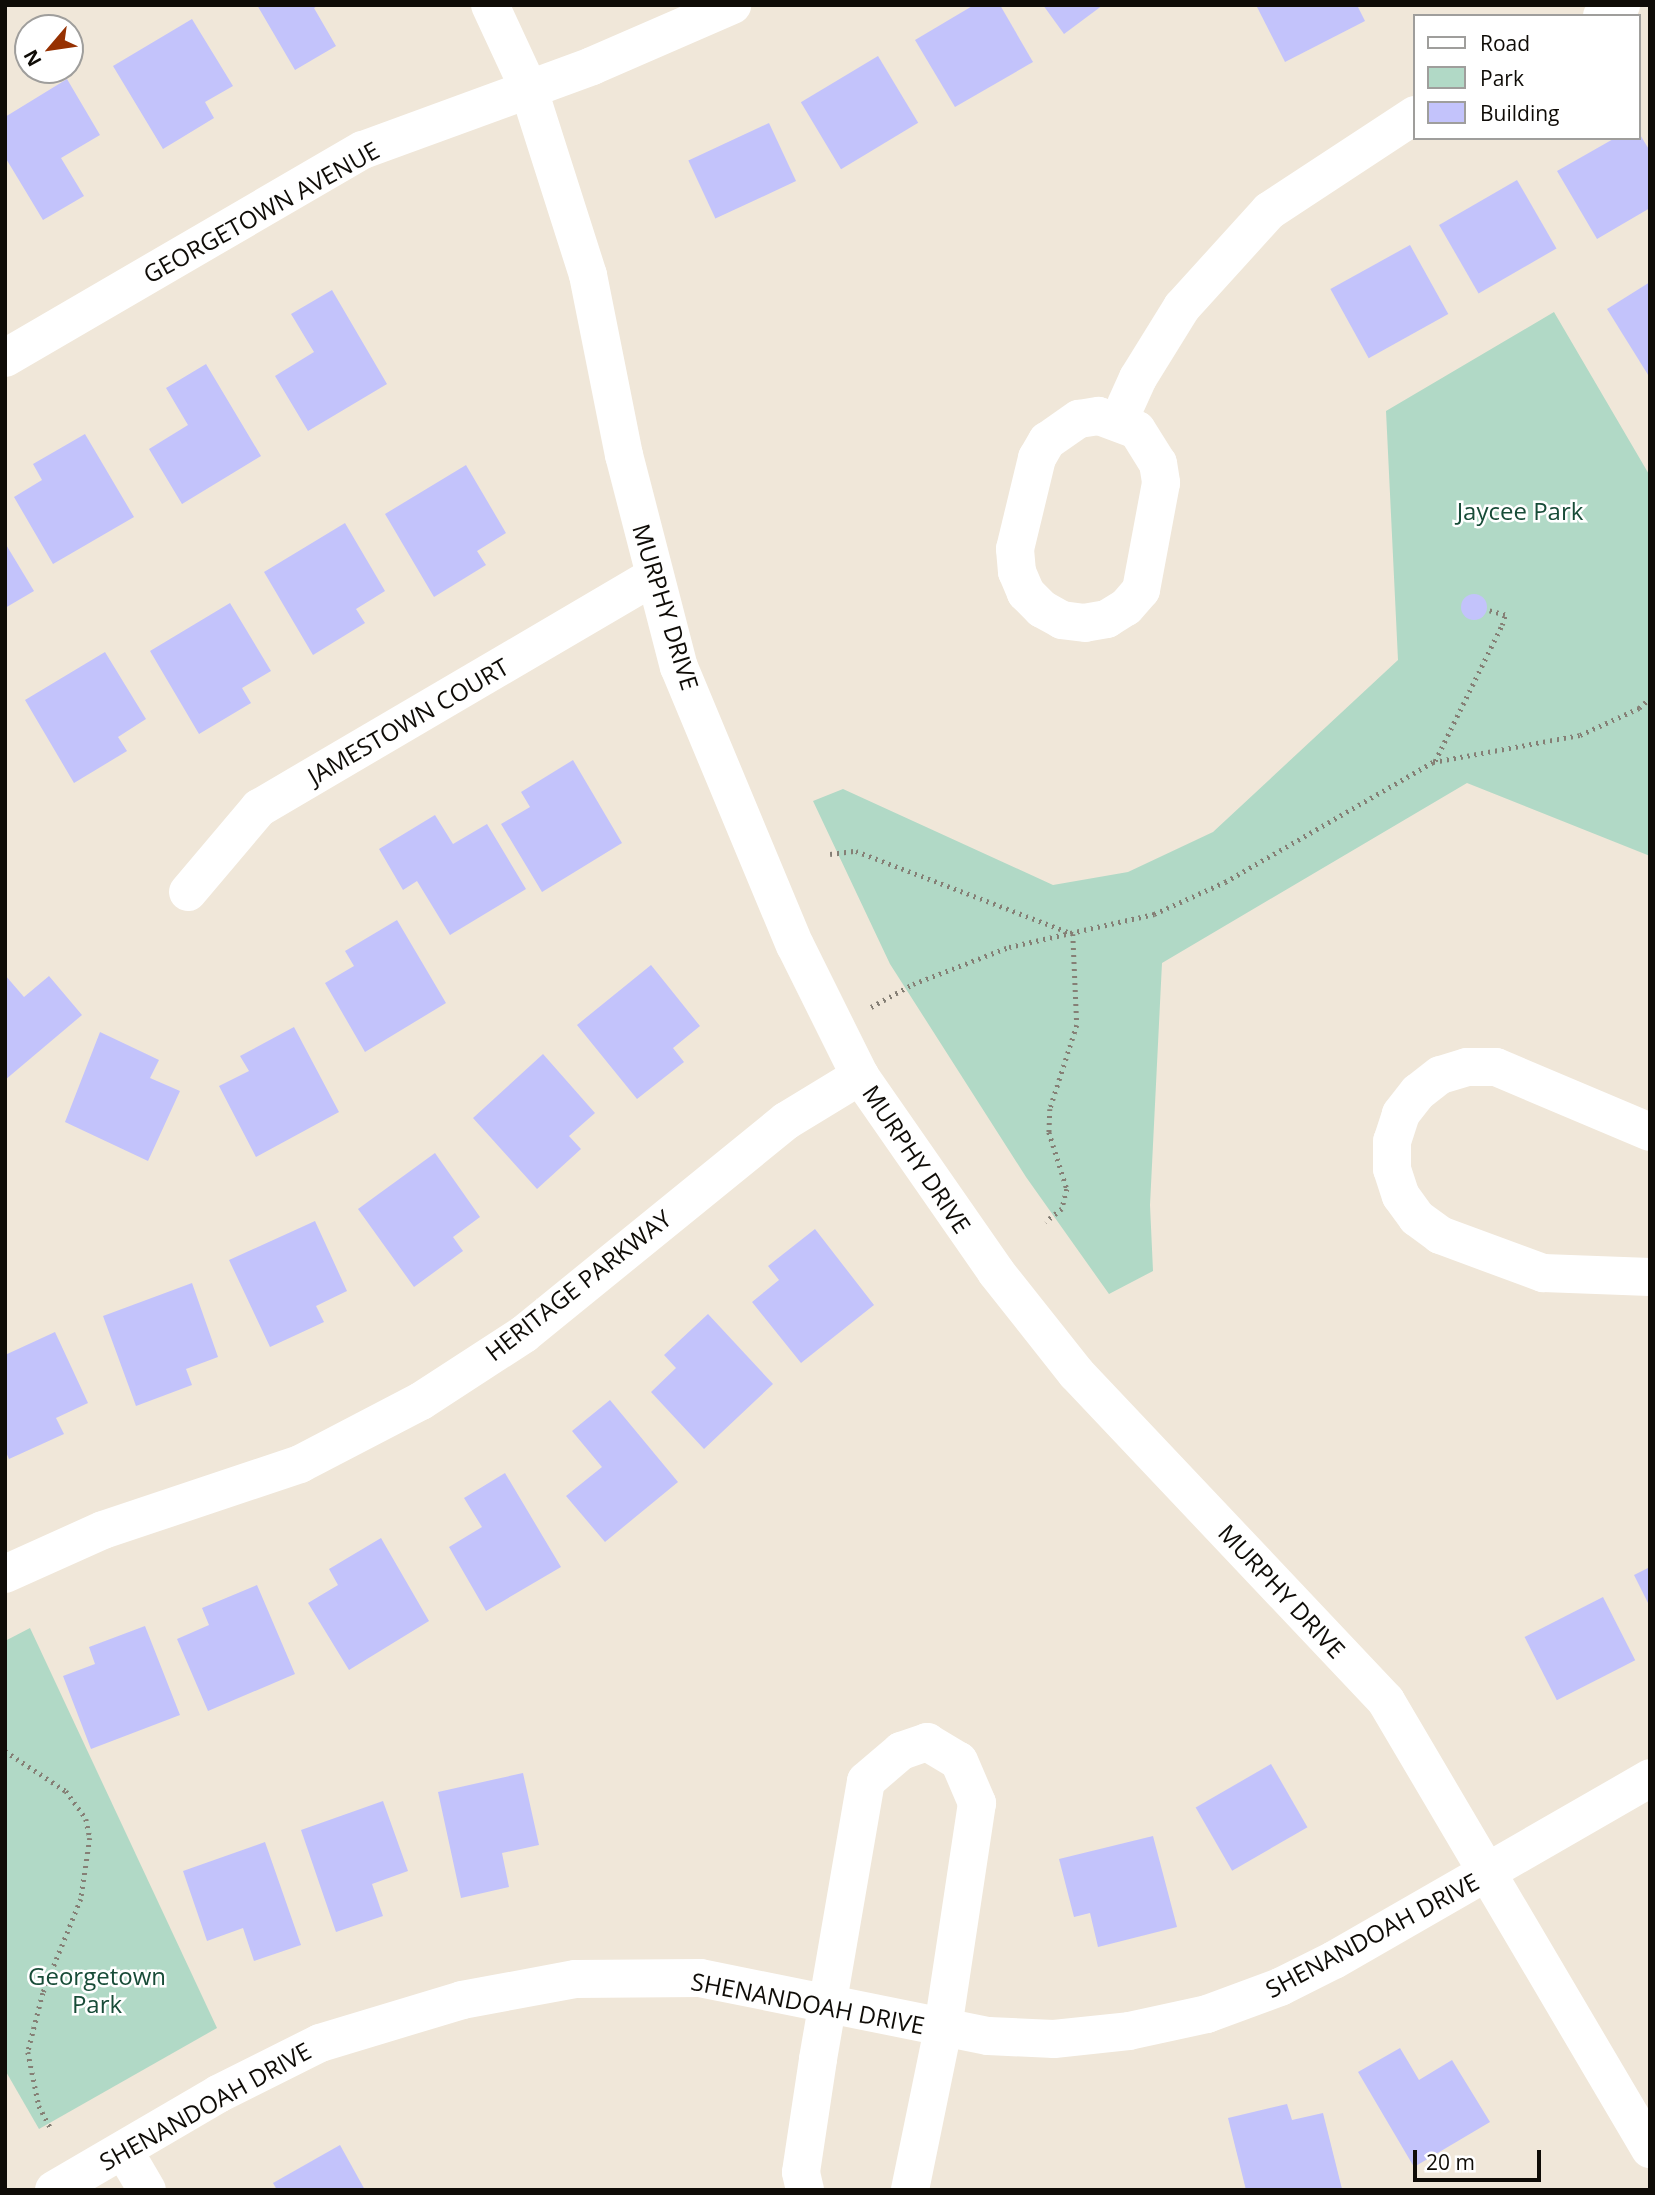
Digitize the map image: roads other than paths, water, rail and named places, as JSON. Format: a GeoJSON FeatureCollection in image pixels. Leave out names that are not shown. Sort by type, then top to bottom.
{"type":"FeatureCollection","features":[{"type":"Feature","properties":{"kind":"street","name":"MURPHY DRIVE"},"geometry":{"type":"LineString","coordinates":[[490,5],[528,87],[588,275],[653,577],[680,667],[796,945],[860,1076],[996,1272],[1076,1373],[1386,1701],[1650,2149]]}},
{"type":"Feature","properties":{"kind":"street","name":"GEORGETOWN AVENUE"},"geometry":{"type":"LineString","coordinates":[[5,358],[363,150],[528,87],[592,66],[732,5]]}},
{"type":"Feature","properties":{"kind":"street"},"geometry":{"type":"LineString","coordinates":[[1605,14],[1621,5]]}},
{"type":"Feature","properties":{"kind":"street"},"geometry":{"type":"LineString","coordinates":[[1119,420],[1138,377],[1182,307],[1269,211],[1414,116]]}},
{"type":"Feature","properties":{"kind":"street"},"geometry":{"type":"LineString","coordinates":[[1079,419],[1119,420],[1137,430],[1158,463],[1161,483],[1141,590],[1126,607],[1107,619],[1085,623],[1062,620],[1042,609],[1026,593],[1017,572],[1015,549],[1037,458],[1047,441],[1079,419]]}},
{"type":"Feature","properties":{"kind":"street","name":"JAMESTOWN COURT"},"geometry":{"type":"LineString","coordinates":[[188,892],[259,808],[653,577]]}},
{"type":"Feature","properties":{"kind":"street"},"geometry":{"type":"LineString","coordinates":[[1650,1132],[1496,1067],[1467,1067],[1440,1075],[1418,1092],[1401,1114],[1392,1141],[1392,1169],[1401,1196],[1417,1218],[1440,1235],[1543,1273],[1650,1277]]}},
{"type":"Feature","properties":{"kind":"street","name":"HERITAGE PARKWAY"},"geometry":{"type":"LineString","coordinates":[[5,1574],[103,1530],[300,1464],[421,1401],[524,1334],[786,1121],[860,1076]]}},
{"type":"Feature","properties":{"kind":"street"},"geometry":{"type":"LineString","coordinates":[[805,2190],[802,2172],[827,2001],[866,1781],[901,1751],[927,1742],[959,1761],[977,1803],[943,2029],[910,2190]]}},
{"type":"Feature","properties":{"kind":"street","name":"SHENANDOAH DRIVE"},"geometry":{"type":"LineString","coordinates":[[54,2190],[218,2094],[320,2043],[462,2000],[575,1979],[700,1978],[827,2001],[943,2029],[1054,2039],[1129,2031],[1207,2014],[1323,1965],[1487,1874],[1650,1778]]}},
{"type":"Feature","properties":{"kind":"street"},"geometry":{"type":"LineString","coordinates":[[124,2151],[147,2190]]}},
{"type":"Feature","properties":{"kind":"park label","name":"Jaycee Park"},"geometry":{"type":"Point","coordinates":[1520,511]}},
{"type":"Feature","properties":{"kind":"park label","name":"Georgetown Park"},"geometry":{"type":"Point","coordinates":[97,1990]}}]}
